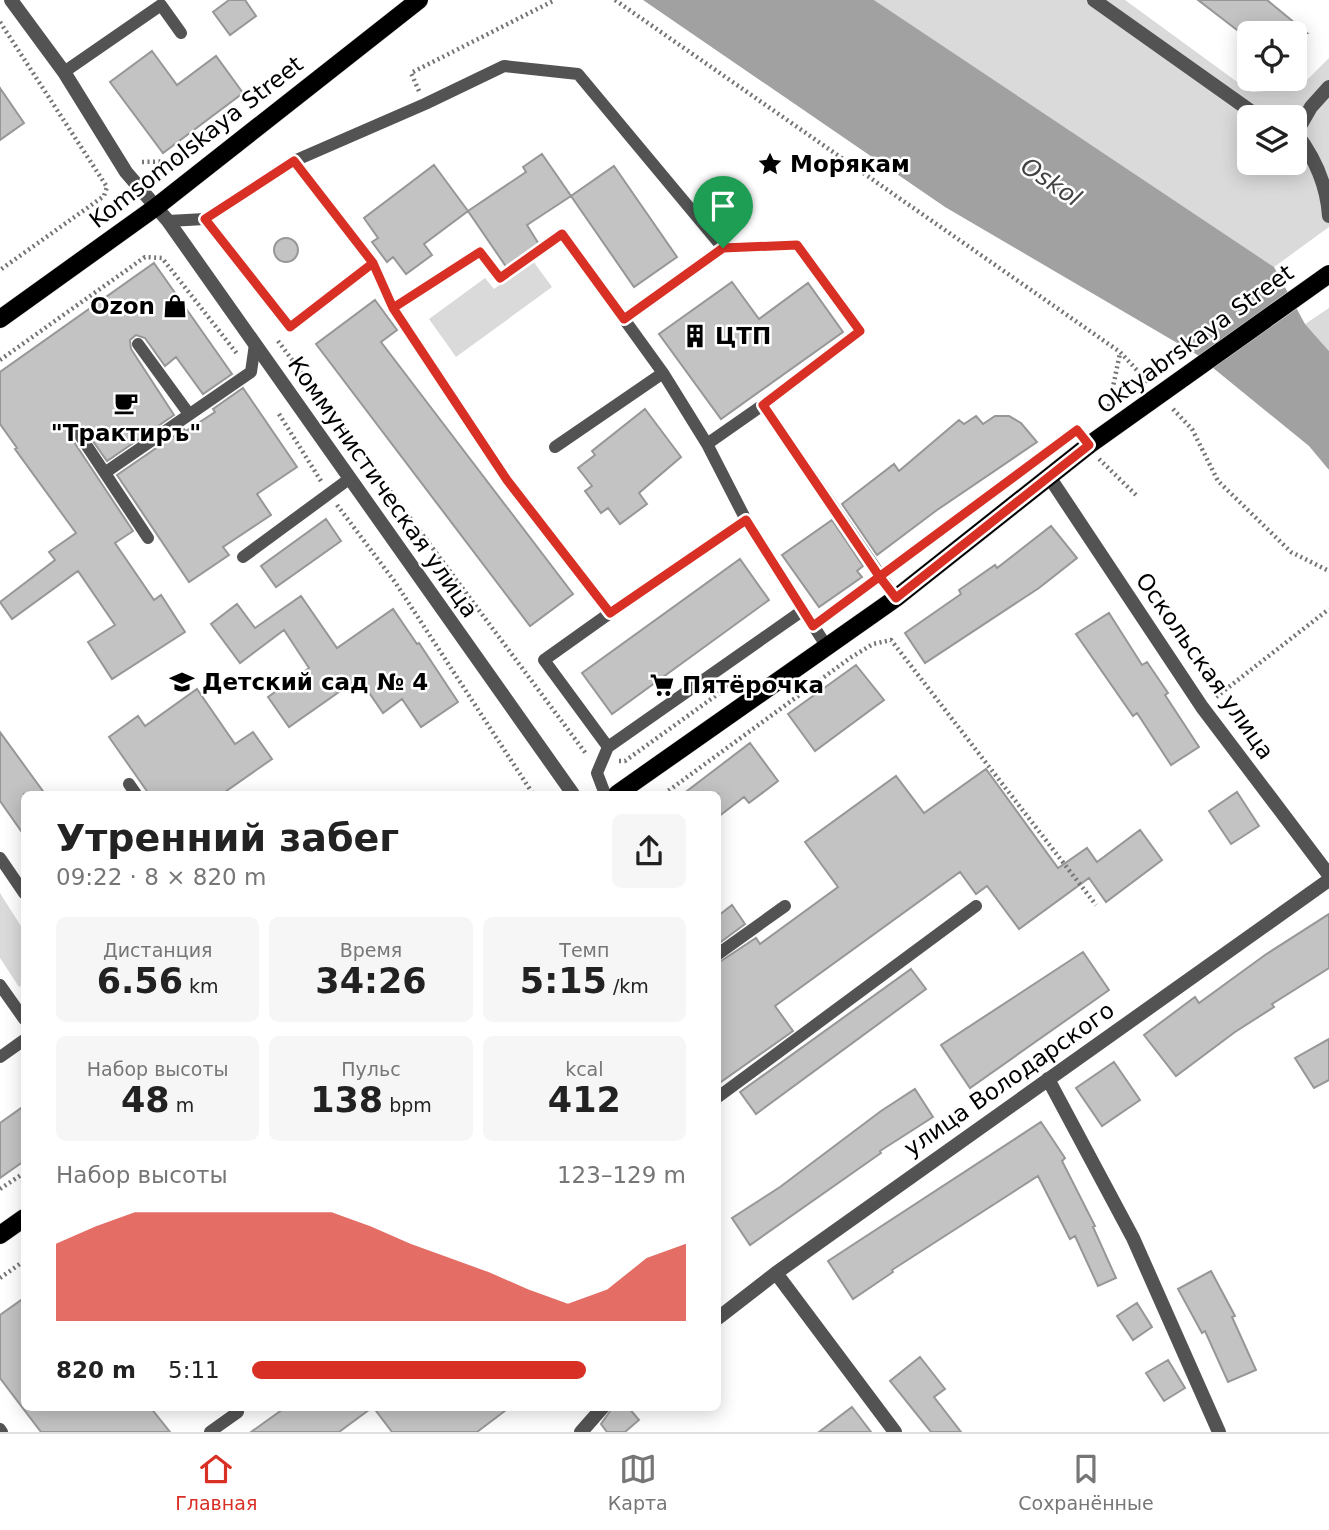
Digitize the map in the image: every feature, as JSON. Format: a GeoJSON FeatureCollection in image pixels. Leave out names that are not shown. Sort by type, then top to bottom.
{"type":"FeatureCollection","features":[{"type":"Feature","properties":{"kind":"main road","name":"Komsomolskaya Street"},"geometry":{"type":"LineString","coordinates":[[0,319],[156,207],[419,0]]}},
{"type":"Feature","properties":{"kind":"main road","name":"Oktyabrskaya Street"},"geometry":{"type":"LineString","coordinates":[[621,791],[896,598],[1089,445],[1329,274]]}},
{"type":"Feature","properties":{"kind":"main road"},"geometry":{"type":"LineString","coordinates":[[0,1235],[21,1220]]}},
{"type":"Feature","properties":{"kind":"street","name":"Коммунистическая улица"},"geometry":{"type":"LineString","coordinates":[[11,0],[64,72],[125,172],[168,221],[571,791]]}},
{"type":"Feature","properties":{"kind":"street"},"geometry":{"type":"LineString","coordinates":[[1094,0],[1242,105]]}},
{"type":"Feature","properties":{"kind":"street"},"geometry":{"type":"LineString","coordinates":[[1307,114],[1329,87]]}},
{"type":"Feature","properties":{"kind":"street"},"geometry":{"type":"LineString","coordinates":[[1307,147],[1314,157],[1328,200],[1329,216]]}},
{"type":"Feature","properties":{"kind":"street","name":"Оскольская улица"},"geometry":{"type":"LineString","coordinates":[[1050,478],[1202,707],[1329,877]]}},
{"type":"Feature","properties":{"kind":"street","name":"улица Володарского"},"geometry":{"type":"LineString","coordinates":[[721,1316],[776,1273],[1329,877]]}},
{"type":"Feature","properties":{"kind":"street"},"geometry":{"type":"LineString","coordinates":[[1048,1079],[1133,1238],[1219,1432]]}},
{"type":"Feature","properties":{"kind":"street"},"geometry":{"type":"LineString","coordinates":[[776,1273],[895,1432]]}},
{"type":"Feature","properties":{"kind":"street"},"geometry":{"type":"LineString","coordinates":[[581,1432],[599,1411]]}},
{"type":"Feature","properties":{"kind":"lane"},"geometry":{"type":"LineString","coordinates":[[64,72],[161,5],[181,33]]}},
{"type":"Feature","properties":{"kind":"lane"},"geometry":{"type":"LineString","coordinates":[[168,221],[205,219],[294,161],[504,66],[578,74],[723,248]]}},
{"type":"Feature","properties":{"kind":"lane"},"geometry":{"type":"LineString","coordinates":[[294,161],[373,263],[393,308],[507,480],[610,613]]}},
{"type":"Feature","properties":{"kind":"lane"},"geometry":{"type":"LineString","coordinates":[[205,219],[290,327],[373,263]]}},
{"type":"Feature","properties":{"kind":"lane"},"geometry":{"type":"LineString","coordinates":[[562,234],[663,373],[707,444],[746,520],[827,647]]}},
{"type":"Feature","properties":{"kind":"lane"},"geometry":{"type":"LineString","coordinates":[[624,319],[723,248],[797,245],[860,331],[707,444]]}},
{"type":"Feature","properties":{"kind":"lane"},"geometry":{"type":"LineString","coordinates":[[138,344],[189,414]]}},
{"type":"Feature","properties":{"kind":"lane"},"geometry":{"type":"LineString","coordinates":[[106,472],[251,372],[255,344]]}},
{"type":"Feature","properties":{"kind":"lane"},"geometry":{"type":"LineString","coordinates":[[555,447],[663,373]]}},
{"type":"Feature","properties":{"kind":"lane"},"geometry":{"type":"LineString","coordinates":[[763,405],[896,598]]}},
{"type":"Feature","properties":{"kind":"lane"},"geometry":{"type":"LineString","coordinates":[[79,434],[148,538]]}},
{"type":"Feature","properties":{"kind":"lane"},"geometry":{"type":"LineString","coordinates":[[243,556],[349,478]]}},
{"type":"Feature","properties":{"kind":"lane"},"geometry":{"type":"LineString","coordinates":[[608,747],[544,660],[746,520]]}},
{"type":"Feature","properties":{"kind":"lane"},"geometry":{"type":"LineString","coordinates":[[604,791],[597,773],[608,747],[802,611]]}},
{"type":"Feature","properties":{"kind":"lane"},"geometry":{"type":"LineString","coordinates":[[0,858],[21,888]]}},
{"type":"Feature","properties":{"kind":"lane"},"geometry":{"type":"LineString","coordinates":[[721,952],[785,906]]}},
{"type":"Feature","properties":{"kind":"lane"},"geometry":{"type":"LineString","coordinates":[[721,1095],[975,906]]}},
{"type":"Feature","properties":{"kind":"lane"},"geometry":{"type":"LineString","coordinates":[[0,985],[21,1016]]}},
{"type":"Feature","properties":{"kind":"lane"},"geometry":{"type":"LineString","coordinates":[[0,1057],[21,1042]]}},
{"type":"Feature","properties":{"kind":"lane"},"geometry":{"type":"LineString","coordinates":[[210,1432],[237,1411]]}},
{"type":"Feature","properties":{"kind":"path"},"geometry":{"type":"LineString","coordinates":[[425,104],[411,73],[555,0]]}},
{"type":"Feature","properties":{"kind":"path"},"geometry":{"type":"LineString","coordinates":[[614,0],[1120,352],[1156,391]]}},
{"type":"Feature","properties":{"kind":"path"},"geometry":{"type":"LineString","coordinates":[[0,22],[107,187]]}},
{"type":"Feature","properties":{"kind":"path"},"geometry":{"type":"LineString","coordinates":[[0,270],[104,197],[107,187],[141,162],[177,161],[191,178]]}},
{"type":"Feature","properties":{"kind":"path"},"geometry":{"type":"LineString","coordinates":[[393,308],[480,252],[500,278],[562,234]]}},
{"type":"Feature","properties":{"kind":"path"},"geometry":{"type":"LineString","coordinates":[[0,360],[145,257],[162,258],[251,372]]}},
{"type":"Feature","properties":{"kind":"path"},"geometry":{"type":"LineString","coordinates":[[271,331],[593,762],[625,761],[736,681]]}},
{"type":"Feature","properties":{"kind":"path"},"geometry":{"type":"LineString","coordinates":[[1107,412],[1120,352]]}},
{"type":"Feature","properties":{"kind":"path"},"geometry":{"type":"LineString","coordinates":[[1165,400],[1192,429],[1219,481],[1292,552],[1329,571]]}},
{"type":"Feature","properties":{"kind":"path"},"geometry":{"type":"LineString","coordinates":[[274,405],[329,494],[395,582],[531,791]]}},
{"type":"Feature","properties":{"kind":"path"},"geometry":{"type":"LineString","coordinates":[[1089,445],[1101,463],[1136,495]]}},
{"type":"Feature","properties":{"kind":"path"},"geometry":{"type":"LineString","coordinates":[[813,626],[1011,479]]}},
{"type":"Feature","properties":{"kind":"path"},"geometry":{"type":"LineString","coordinates":[[1202,707],[1329,609]]}},
{"type":"Feature","properties":{"kind":"path"},"geometry":{"type":"LineString","coordinates":[[668,791],[850,658],[873,644],[891,639],[1096,905]]}},
{"type":"Feature","properties":{"kind":"path"},"geometry":{"type":"LineString","coordinates":[[0,1189],[21,1175]]}},
{"type":"Feature","properties":{"kind":"path"},"geometry":{"type":"LineString","coordinates":[[0,1278],[21,1263]]}},
{"type":"Feature","properties":{"kind":"shaded area"},"geometry":{"type":"Polygon","coordinates":[[[874,0],[1125,0],[1237,82],[1237,91],[1307,91],[1307,80],[1329,58],[1329,227],[1274,267],[874,0]]]}},
{"type":"Feature","properties":{"kind":"shaded area"},"geometry":{"type":"Polygon","coordinates":[[[533,261],[552,287],[456,357],[429,319],[485,278],[494,289],[533,261]]]}},
{"type":"Feature","properties":{"kind":"shaded area"},"geometry":{"type":"Polygon","coordinates":[[[1329,308],[1329,351],[1305,324],[1329,308]]]}},
{"type":"Feature","properties":{"kind":"shaded area"},"geometry":{"type":"Polygon","coordinates":[[[0,893],[21,926],[19,987],[0,958],[0,893]]]}},
{"type":"Feature","properties":{"kind":"water","name":"Oskol"},"geometry":{"type":"Polygon","coordinates":[[[643,0],[874,0],[1274,267],[1305,324],[1329,351],[1329,470],[1309,446],[1196,354],[945,207],[643,0]]]}},
{"type":"Feature","properties":{"kind":"building"},"geometry":{"type":"Polygon","coordinates":[[[229,0],[245,0],[256,16],[230,35],[213,12],[229,0]]]}},
{"type":"Feature","properties":{"kind":"building"},"geometry":{"type":"Polygon","coordinates":[[[1198,0],[1267,0],[1292,21],[1237,21],[1237,30],[1198,0]]]}},
{"type":"Feature","properties":{"kind":"building"},"geometry":{"type":"Polygon","coordinates":[[[152,51],[177,85],[216,56],[243,93],[163,153],[110,82],[152,51]]]}},
{"type":"Feature","properties":{"kind":"building"},"geometry":{"type":"Polygon","coordinates":[[[0,88],[24,123],[0,140],[0,88]]]}},
{"type":"Feature","properties":{"kind":"building"},"geometry":{"type":"Polygon","coordinates":[[[542,154],[571,196],[527,225],[540,246],[507,268],[468,211],[526,172],[523,167],[542,154]]]}},
{"type":"Feature","properties":{"kind":"building"},"geometry":{"type":"Polygon","coordinates":[[[434,165],[468,211],[424,244],[432,255],[406,274],[393,257],[387,262],[372,242],[378,238],[364,218],[434,165]]]}},
{"type":"Feature","properties":{"kind":"building"},"geometry":{"type":"Polygon","coordinates":[[[614,166],[677,257],[634,287],[571,196],[614,166]]]}},
{"type":"Feature","properties":{"kind":"building"},"geometry":{"type":"Polygon","coordinates":[[[286,238],[294,242],[298,250],[294,258],[286,262],[278,258],[274,250],[278,242],[286,238]]]}},
{"type":"Feature","properties":{"kind":"building"},"geometry":{"type":"Polygon","coordinates":[[[154,263],[232,374],[203,394],[176,357],[165,366],[145,338],[136,335],[130,340],[131,349],[174,415],[107,461],[83,427],[78,425],[71,431],[72,439],[133,531],[115,543],[154,600],[161,595],[185,632],[112,679],[88,642],[115,625],[78,571],[12,619],[0,602],[55,560],[49,552],[76,533],[0,424],[0,372],[154,263]]]}},
{"type":"Feature","properties":{"kind":"building"},"geometry":{"type":"Polygon","coordinates":[[[732,282],[759,319],[808,283],[843,332],[721,419],[659,334],[732,282]]]}},
{"type":"Feature","properties":{"kind":"building"},"geometry":{"type":"Polygon","coordinates":[[[375,300],[397,330],[381,342],[573,594],[530,626],[316,344],[375,300]]]}},
{"type":"Feature","properties":{"kind":"building"},"geometry":{"type":"Polygon","coordinates":[[[243,388],[297,467],[257,494],[271,515],[223,547],[229,555],[189,582],[117,475],[184,429],[186,431],[215,412],[213,409],[243,388]]]}},
{"type":"Feature","properties":{"kind":"building"},"geometry":{"type":"Polygon","coordinates":[[[645,409],[681,457],[639,493],[647,504],[620,524],[608,508],[601,513],[585,491],[592,486],[578,468],[595,455],[592,451],[645,409]]]}},
{"type":"Feature","properties":{"kind":"building"},"geometry":{"type":"Polygon","coordinates":[[[976,416],[983,424],[995,416],[1009,416],[1021,423],[1037,442],[937,510],[877,555],[842,504],[894,464],[899,471],[959,420],[964,424],[976,416]]]}},
{"type":"Feature","properties":{"kind":"building"},"geometry":{"type":"Polygon","coordinates":[[[326,519],[341,541],[276,587],[261,566],[326,519]]]}},
{"type":"Feature","properties":{"kind":"building"},"geometry":{"type":"Polygon","coordinates":[[[832,520],[863,566],[857,571],[862,577],[819,607],[782,555],[832,520]]]}},
{"type":"Feature","properties":{"kind":"building"},"geometry":{"type":"Polygon","coordinates":[[[1051,526],[1077,558],[1039,588],[925,663],[905,633],[961,594],[959,590],[995,565],[997,568],[1051,526]]]}},
{"type":"Feature","properties":{"kind":"building"},"geometry":{"type":"Polygon","coordinates":[[[740,559],[769,600],[612,714],[582,673],[740,559]]]}},
{"type":"Feature","properties":{"kind":"building"},"geometry":{"type":"Polygon","coordinates":[[[301,596],[337,648],[393,609],[458,702],[421,727],[402,699],[383,713],[359,678],[289,727],[268,697],[309,668],[284,630],[240,663],[211,624],[237,604],[255,628],[301,596]]]}},
{"type":"Feature","properties":{"kind":"building"},"geometry":{"type":"Polygon","coordinates":[[[1109,613],[1142,665],[1147,662],[1168,693],[1165,695],[1199,747],[1171,765],[1137,713],[1133,716],[1076,634],[1109,613]]]}},
{"type":"Feature","properties":{"kind":"building"},"geometry":{"type":"Polygon","coordinates":[[[856,665],[884,700],[815,751],[788,714],[856,665]]]}},
{"type":"Feature","properties":{"kind":"building"},"geometry":{"type":"Polygon","coordinates":[[[197,689],[235,744],[253,732],[272,759],[226,791],[147,791],[109,737],[138,716],[145,726],[197,689]]]}},
{"type":"Feature","properties":{"kind":"building"},"geometry":{"type":"Polygon","coordinates":[[[0,732],[43,791],[21,791],[21,831],[0,801],[0,732]]]}},
{"type":"Feature","properties":{"kind":"building"},"geometry":{"type":"Polygon","coordinates":[[[750,743],[778,781],[749,803],[744,797],[721,815],[721,791],[687,791],[750,743]]]}},
{"type":"Feature","properties":{"kind":"building"},"geometry":{"type":"Polygon","coordinates":[[[986,769],[1058,868],[1087,848],[1097,862],[1140,830],[1162,860],[1106,902],[1089,878],[1019,929],[987,886],[976,894],[960,872],[775,1006],[793,1031],[721,1082],[721,961],[756,938],[760,944],[838,887],[805,842],[896,776],[924,813],[986,769]]]}},
{"type":"Feature","properties":{"kind":"building"},"geometry":{"type":"Polygon","coordinates":[[[1237,792],[1259,826],[1231,844],[1209,811],[1237,792]]]}},
{"type":"Feature","properties":{"kind":"building"},"geometry":{"type":"Polygon","coordinates":[[[732,905],[745,924],[721,942],[721,914],[732,905]]]}},
{"type":"Feature","properties":{"kind":"building"},"geometry":{"type":"Polygon","coordinates":[[[1329,914],[1329,968],[1272,1004],[1274,1007],[1176,1076],[1144,1035],[1195,997],[1199,1003],[1265,955],[1329,914]]]}},
{"type":"Feature","properties":{"kind":"building"},"geometry":{"type":"Polygon","coordinates":[[[1083,952],[1109,990],[970,1088],[941,1045],[1083,952]]]}},
{"type":"Feature","properties":{"kind":"building"},"geometry":{"type":"Polygon","coordinates":[[[911,969],[926,989],[756,1114],[740,1092],[911,969]]]}},
{"type":"Feature","properties":{"kind":"building"},"geometry":{"type":"Polygon","coordinates":[[[1329,1039],[1329,1080],[1314,1088],[1295,1058],[1329,1039]]]}},
{"type":"Feature","properties":{"kind":"building"},"geometry":{"type":"Polygon","coordinates":[[[1114,1062],[1140,1100],[1102,1126],[1076,1088],[1114,1062]]]}},
{"type":"Feature","properties":{"kind":"building"},"geometry":{"type":"Polygon","coordinates":[[[915,1089],[933,1117],[880,1151],[881,1153],[750,1245],[732,1218],[780,1187],[881,1111],[915,1089]]]}},
{"type":"Feature","properties":{"kind":"building"},"geometry":{"type":"Polygon","coordinates":[[[21,1108],[21,1163],[0,1178],[0,1123],[21,1108]]]}},
{"type":"Feature","properties":{"kind":"building"},"geometry":{"type":"Polygon","coordinates":[[[1041,1122],[1065,1158],[1062,1161],[1095,1226],[1093,1227],[1116,1278],[1098,1286],[1075,1236],[1070,1239],[1038,1176],[892,1270],[893,1272],[853,1299],[828,1261],[1041,1122]]]}},
{"type":"Feature","properties":{"kind":"building"},"geometry":{"type":"Polygon","coordinates":[[[1211,1271],[1235,1316],[1232,1317],[1256,1370],[1228,1382],[1205,1331],[1202,1333],[1178,1289],[1211,1271]]]}},
{"type":"Feature","properties":{"kind":"building"},"geometry":{"type":"Polygon","coordinates":[[[21,1300],[21,1406],[0,1378],[0,1315],[21,1300]]]}},
{"type":"Feature","properties":{"kind":"building"},"geometry":{"type":"Polygon","coordinates":[[[1137,1303],[1152,1327],[1133,1340],[1117,1316],[1137,1303]]]}},
{"type":"Feature","properties":{"kind":"building"},"geometry":{"type":"Polygon","coordinates":[[[920,1357],[945,1389],[934,1397],[961,1432],[931,1432],[890,1381],[920,1357]]]}},
{"type":"Feature","properties":{"kind":"building"},"geometry":{"type":"Polygon","coordinates":[[[1168,1360],[1185,1388],[1164,1401],[1146,1373],[1168,1360]]]}},
{"type":"Feature","properties":{"kind":"building"},"geometry":{"type":"Polygon","coordinates":[[[852,1407],[871,1432],[819,1432],[852,1407]]]}},
{"type":"Feature","properties":{"kind":"building"},"geometry":{"type":"Polygon","coordinates":[[[25,1411],[153,1411],[170,1432],[41,1432],[25,1411]]]}},
{"type":"Feature","properties":{"kind":"building"},"geometry":{"type":"Polygon","coordinates":[[[280,1411],[368,1411],[339,1432],[251,1432],[280,1411]]]}},
{"type":"Feature","properties":{"kind":"building"},"geometry":{"type":"Polygon","coordinates":[[[376,1411],[505,1411],[477,1432],[392,1432],[376,1411]]]}},
{"type":"Feature","properties":{"kind":"building"},"geometry":{"type":"Polygon","coordinates":[[[610,1411],[631,1411],[639,1420],[625,1432],[607,1432],[601,1424],[610,1411]]]}},
{"type":"Feature","properties":{"kind":"place","name":"Морякам"},"geometry":{"type":"Point","coordinates":[770,164]}},
{"type":"Feature","properties":{"kind":"place","name":"Ozon"},"geometry":{"type":"Point","coordinates":[175,306]}},
{"type":"Feature","properties":{"kind":"place","name":"ЦТП"},"geometry":{"type":"Point","coordinates":[695,336]}},
{"type":"Feature","properties":{"kind":"place","name":"\"Трактиръ\""},"geometry":{"type":"Point","coordinates":[126,403]}},
{"type":"Feature","properties":{"kind":"place","name":"Детский сад № 4"},"geometry":{"type":"Point","coordinates":[182,682]}},
{"type":"Feature","properties":{"kind":"place","name":"Пятёрочка"},"geometry":{"type":"Point","coordinates":[662,685]}},
{"type":"Feature","properties":{"kind":"route"},"geometry":{"type":"LineString","coordinates":[[723,248],[624,319],[562,234],[500,278],[480,252],[393,308],[373,263],[294,161],[205,219],[290,327],[373,263],[393,308],[507,480],[610,613],[746,520],[813,626],[879,576],[1077,430],[1089,445],[896,598],[879,576],[763,405],[860,331],[797,245],[723,248]]}}]}
